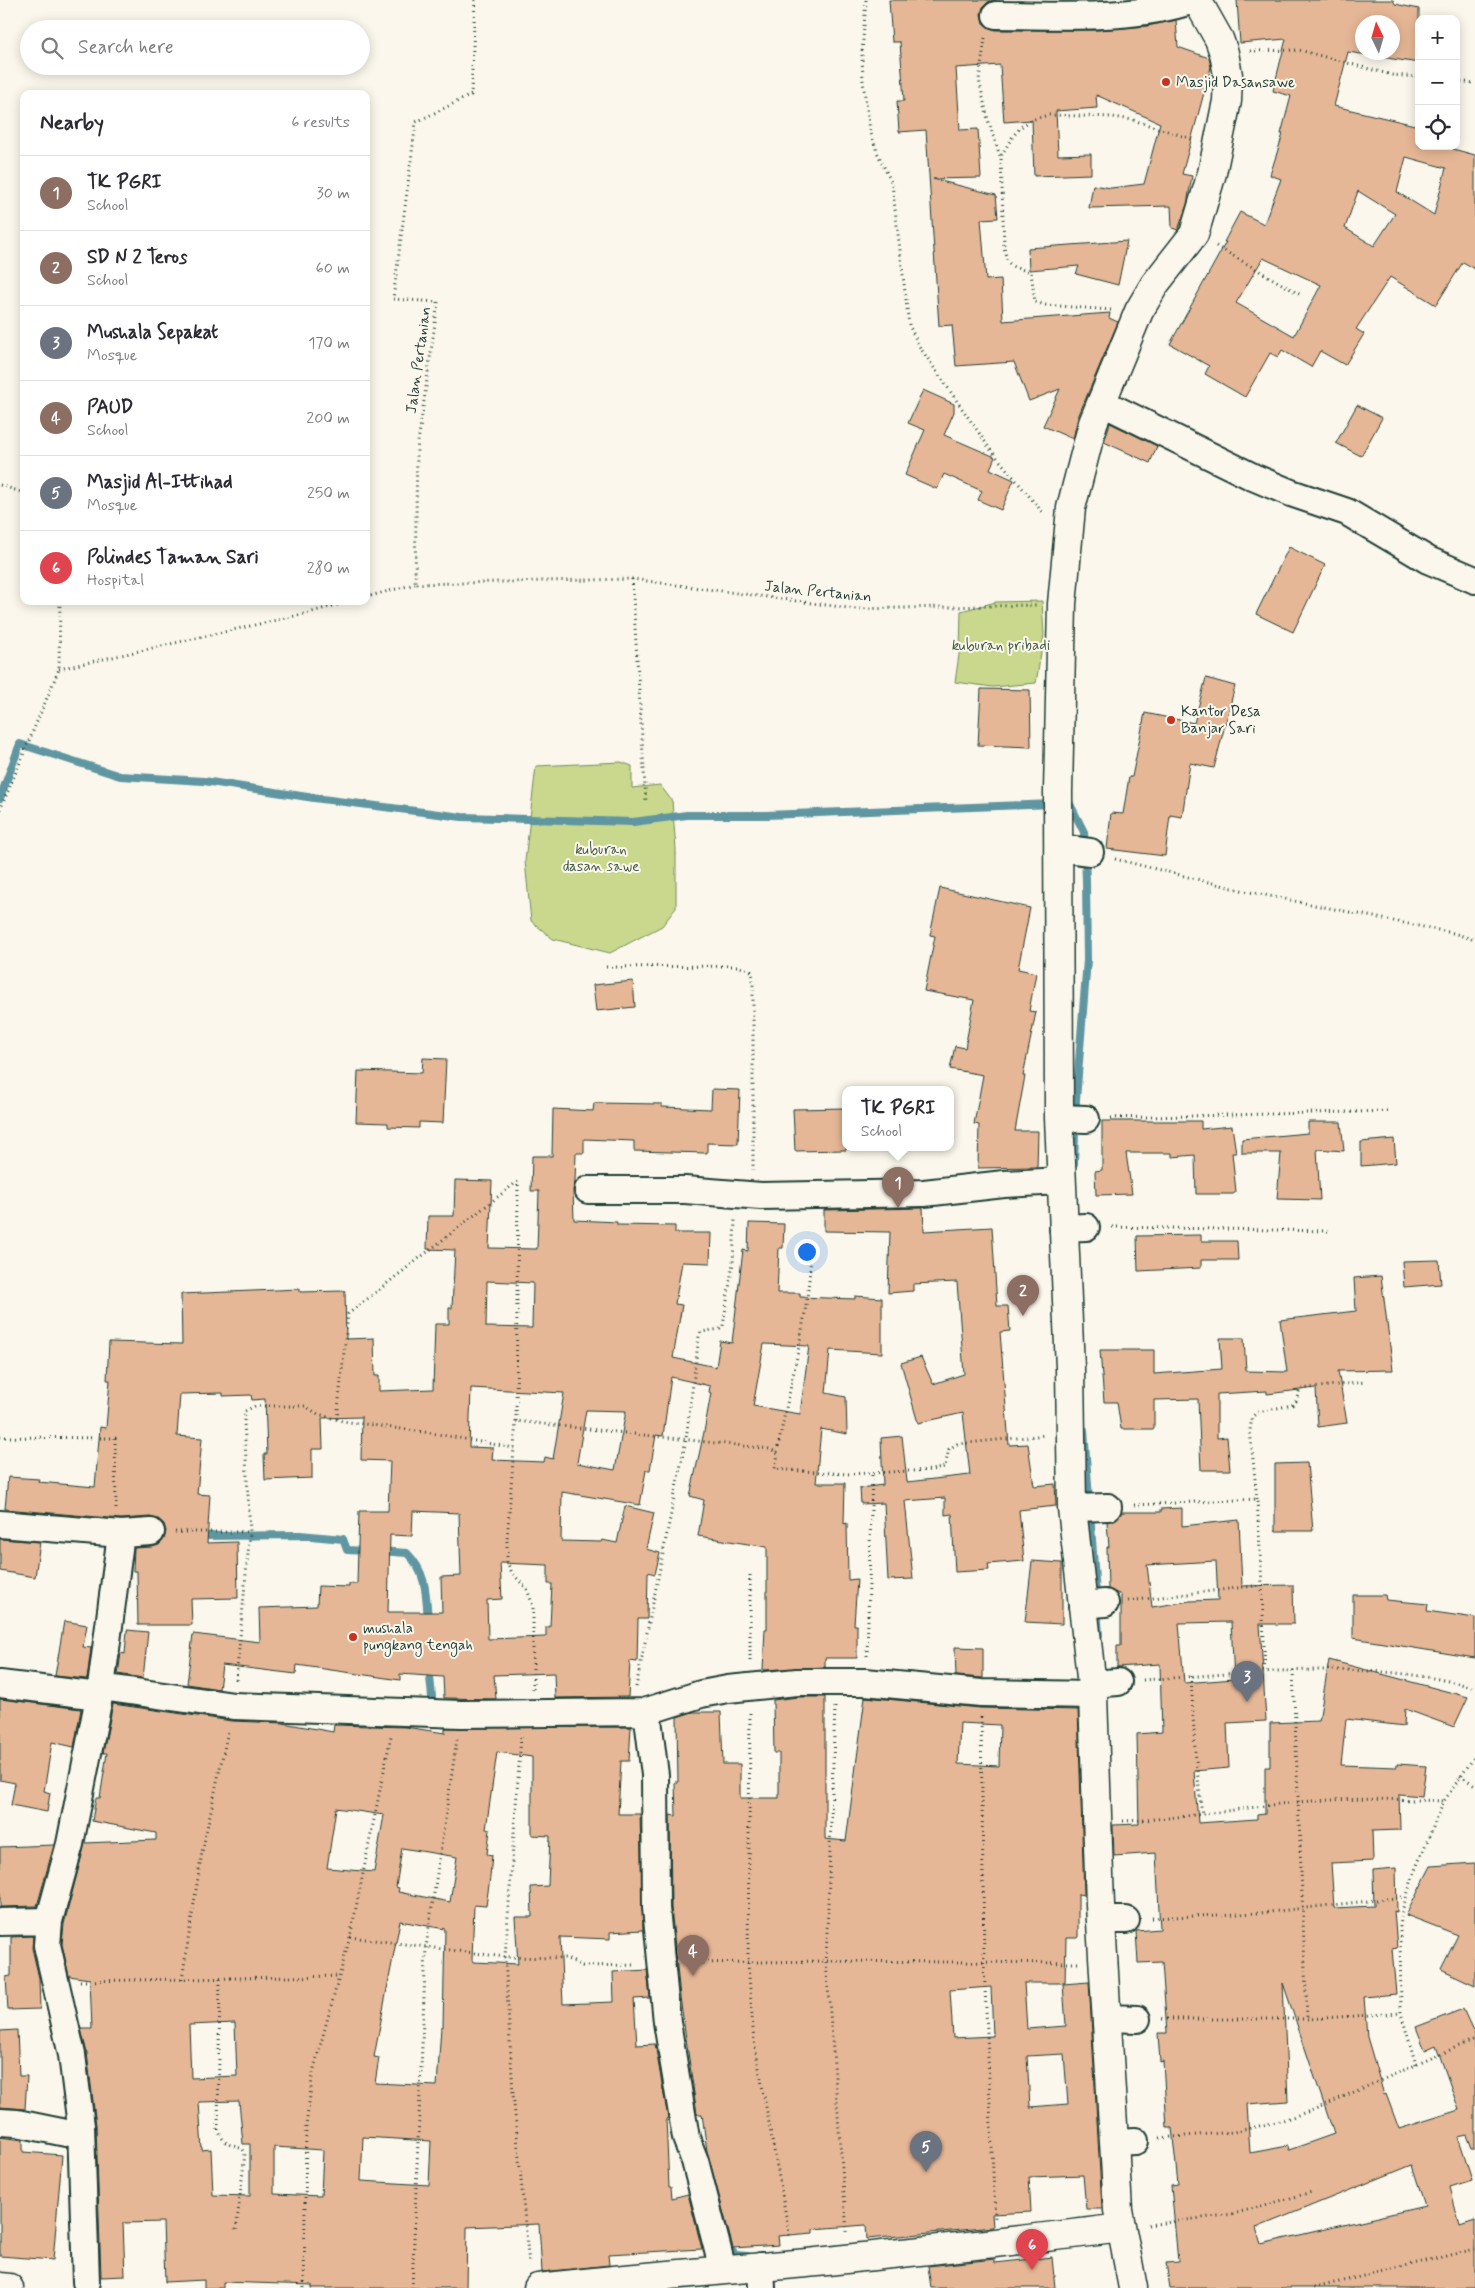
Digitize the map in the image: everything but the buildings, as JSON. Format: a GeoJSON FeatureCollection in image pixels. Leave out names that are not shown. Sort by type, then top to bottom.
{"type":"FeatureCollection","features":[{"type":"Feature","properties":{"kind":"street"},"geometry":{"type":"LineString","coordinates":[[996,15],[1122,14],[1163,9],[1196,0],[1212,25],[1224,53],[1228,75],[1227,101],[1212,174],[1194,234],[1155,284],[1139,311],[1101,402],[1082,460],[1071,508],[1062,604],[1074,850],[1071,1118],[1061,1182],[1073,1227],[1069,1434],[1088,1507],[1092,1604],[1100,1686],[1104,1823],[1112,1920],[1104,1963],[1120,2018],[1123,2141],[1118,2210],[1128,2227],[1133,2288]]}},
{"type":"Feature","properties":{"kind":"street"},"geometry":{"type":"LineString","coordinates":[[1101,402],[1291,493],[1347,512],[1428,560],[1475,580]]}},
{"type":"Feature","properties":{"kind":"street"},"geometry":{"type":"LineString","coordinates":[[588,1190],[685,1190],[753,1196],[924,1193],[1004,1184],[1061,1182]]}},
{"type":"Feature","properties":{"kind":"street"},"geometry":{"type":"LineString","coordinates":[[0,1524],[131,1528],[70,1844],[49,1921],[47,1945],[72,2055],[81,2126],[86,2282]]}},
{"type":"Feature","properties":{"kind":"street"},"geometry":{"type":"LineString","coordinates":[[0,1684],[100,1691],[234,1706],[461,1714],[649,1709],[701,1694],[751,1686],[836,1681],[981,1693],[1100,1686]]}},
{"type":"Feature","properties":{"kind":"street"},"geometry":{"type":"LineString","coordinates":[[649,1709],[655,1775],[654,1868],[667,2022],[681,2115],[723,2270]]}},
{"type":"Feature","properties":{"kind":"street"},"geometry":{"type":"LineString","coordinates":[[0,1922],[49,1921]]}},
{"type":"Feature","properties":{"kind":"street"},"geometry":{"type":"LineString","coordinates":[[0,2122],[17,2123],[66,2133]]}},
{"type":"Feature","properties":{"kind":"street"},"geometry":{"type":"LineString","coordinates":[[534,2277],[773,2270],[845,2258],[995,2244],[1128,2227]]}},
{"type":"Feature","properties":{"kind":"street"},"geometry":{"type":"LineString","coordinates":[[0,2287],[9,2288]]}},
{"type":"Feature","properties":{"kind":"path","name":"Jalan Pertanian"},"geometry":{"type":"LineString","coordinates":[[475,0],[471,95],[416,122],[393,299],[438,302],[417,450],[415,584],[632,580],[856,609],[1062,604]]}},
{"type":"Feature","properties":{"kind":"path"},"geometry":{"type":"LineString","coordinates":[[866,0],[862,53],[863,82],[870,130],[877,152],[892,184],[907,315],[913,336],[990,449],[1044,514],[1068,531]]}},
{"type":"Feature","properties":{"kind":"path"},"geometry":{"type":"LineString","coordinates":[[996,15],[991,16],[988,23],[979,80],[988,120],[1001,156],[1006,260],[1014,268],[1031,272],[1035,302],[1046,305],[1139,311]]}},
{"type":"Feature","properties":{"kind":"path"},"geometry":{"type":"LineString","coordinates":[[1224,53],[1285,49],[1299,50],[1392,75],[1415,77]]}},
{"type":"Feature","properties":{"kind":"path"},"geometry":{"type":"LineString","coordinates":[[1460,81],[1475,83]]}},
{"type":"Feature","properties":{"kind":"path"},"geometry":{"type":"LineString","coordinates":[[1001,156],[1021,126],[1033,119],[1048,115],[1088,115],[1133,120],[1217,147]]}},
{"type":"Feature","properties":{"kind":"path"},"geometry":{"type":"LineString","coordinates":[[1194,234],[1301,295]]}},
{"type":"Feature","properties":{"kind":"path"},"geometry":{"type":"LineString","coordinates":[[0,485],[20,492]]}},
{"type":"Feature","properties":{"kind":"path"},"geometry":{"type":"LineString","coordinates":[[632,580],[646,802]]}},
{"type":"Feature","properties":{"kind":"path"},"geometry":{"type":"LineString","coordinates":[[370,596],[415,584]]}},
{"type":"Feature","properties":{"kind":"path"},"geometry":{"type":"LineString","coordinates":[[0,810],[59,669],[60,605]]}},
{"type":"Feature","properties":{"kind":"path"},"geometry":{"type":"LineString","coordinates":[[59,669],[337,605]]}},
{"type":"Feature","properties":{"kind":"path"},"geometry":{"type":"LineString","coordinates":[[1074,850],[1237,889],[1453,933],[1475,940]]}},
{"type":"Feature","properties":{"kind":"path"},"geometry":{"type":"LineString","coordinates":[[606,967],[737,966],[751,972],[753,978],[753,1196]]}},
{"type":"Feature","properties":{"kind":"path"},"geometry":{"type":"LineString","coordinates":[[1071,1118],[1388,1111]]}},
{"type":"Feature","properties":{"kind":"path"},"geometry":{"type":"LineString","coordinates":[[337,1420],[348,1314],[518,1181],[516,1422],[507,1562],[512,1573],[527,1589],[532,1606],[530,1711],[505,1957],[513,2093],[534,2277]]}},
{"type":"Feature","properties":{"kind":"path"},"geometry":{"type":"LineString","coordinates":[[649,1709],[638,1671],[655,1599],[686,1439],[699,1336],[704,1330],[720,1330],[724,1322],[733,1264],[736,1216]]}},
{"type":"Feature","properties":{"kind":"path"},"geometry":{"type":"LineString","coordinates":[[1073,1227],[1329,1231]]}},
{"type":"Feature","properties":{"kind":"path"},"geometry":{"type":"LineString","coordinates":[[811,1253],[805,1319],[791,1376],[775,1469],[872,1474],[912,1472],[942,1468],[947,1464],[949,1449],[957,1444],[1069,1434]]}},
{"type":"Feature","properties":{"kind":"path"},"geometry":{"type":"LineString","coordinates":[[1265,1673],[1257,1499],[1250,1430],[1252,1417],[1258,1412],[1292,1405],[1296,1402],[1300,1389],[1365,1382]]}},
{"type":"Feature","properties":{"kind":"path"},"geometry":{"type":"LineString","coordinates":[[182,1979],[202,1852],[234,1706],[250,1546],[245,1411],[255,1406],[305,1406],[318,1414],[337,1420],[514,1448]]}},
{"type":"Feature","properties":{"kind":"path"},"geometry":{"type":"LineString","coordinates":[[516,1422],[686,1439],[771,1449],[777,1452]]}},
{"type":"Feature","properties":{"kind":"path"},"geometry":{"type":"LineString","coordinates":[[0,1437],[115,1438],[131,1528],[250,1533]]}},
{"type":"Feature","properties":{"kind":"path"},"geometry":{"type":"LineString","coordinates":[[865,1682],[872,1474]]}},
{"type":"Feature","properties":{"kind":"path"},"geometry":{"type":"LineString","coordinates":[[1088,1507],[1257,1499]]}},
{"type":"Feature","properties":{"kind":"path"},"geometry":{"type":"LineString","coordinates":[[750,1575],[751,1686],[748,1963],[754,2041],[762,2092],[773,2270]]}},
{"type":"Feature","properties":{"kind":"path"},"geometry":{"type":"LineString","coordinates":[[1092,1604],[1262,1584]]}},
{"type":"Feature","properties":{"kind":"path"},"geometry":{"type":"LineString","coordinates":[[1293,1671],[1307,2019]]}},
{"type":"Feature","properties":{"kind":"path"},"geometry":{"type":"LineString","coordinates":[[1100,1686],[1191,1676],[1293,1671],[1393,1672],[1428,1676],[1475,1688]]}},
{"type":"Feature","properties":{"kind":"path"},"geometry":{"type":"LineString","coordinates":[[1191,1676],[1195,1750],[1202,1814]]}},
{"type":"Feature","properties":{"kind":"path"},"geometry":{"type":"LineString","coordinates":[[836,1681],[826,1961],[848,2234],[845,2258]]}},
{"type":"Feature","properties":{"kind":"path"},"geometry":{"type":"LineString","coordinates":[[981,1693],[984,1963],[995,2244]]}},
{"type":"Feature","properties":{"kind":"path"},"geometry":{"type":"LineString","coordinates":[[304,2288],[308,2100],[313,2072],[350,1937],[396,1711]]}},
{"type":"Feature","properties":{"kind":"path"},"geometry":{"type":"LineString","coordinates":[[412,2288],[426,1947],[461,1714]]}},
{"type":"Feature","properties":{"kind":"path"},"geometry":{"type":"LineString","coordinates":[[1416,2065],[1401,2013],[1400,1927],[1404,1898],[1444,1801],[1475,1756]]}},
{"type":"Feature","properties":{"kind":"path"},"geometry":{"type":"LineString","coordinates":[[1460,1776],[1475,1785]]}},
{"type":"Feature","properties":{"kind":"path"},"geometry":{"type":"LineString","coordinates":[[1104,1823],[1202,1814],[1299,1802],[1377,1798],[1444,1801]]}},
{"type":"Feature","properties":{"kind":"path"},"geometry":{"type":"LineString","coordinates":[[1112,1920],[1260,1913],[1404,1898]]}},
{"type":"Feature","properties":{"kind":"path"},"geometry":{"type":"LineString","coordinates":[[350,1937],[505,1957],[565,1958],[582,1966],[593,1967],[661,1963]]}},
{"type":"Feature","properties":{"kind":"path"},"geometry":{"type":"LineString","coordinates":[[688,1963],[826,1961],[1104,1963]]}},
{"type":"Feature","properties":{"kind":"path"},"geometry":{"type":"LineString","coordinates":[[75,1981],[340,1976]]}},
{"type":"Feature","properties":{"kind":"path"},"geometry":{"type":"LineString","coordinates":[[220,1979],[218,2130],[223,2141],[231,2147],[242,2148],[245,2154],[236,2230]]}},
{"type":"Feature","properties":{"kind":"path"},"geometry":{"type":"LineString","coordinates":[[1120,2018],[1307,2019],[1401,2013]]}},
{"type":"Feature","properties":{"kind":"path"},"geometry":{"type":"LineString","coordinates":[[1123,2141],[1234,2132],[1280,2121],[1313,2110],[1475,2039]]}},
{"type":"Feature","properties":{"kind":"path"},"geometry":{"type":"LineString","coordinates":[[1128,2227],[1233,2214],[1312,2192]]}},
{"type":"Feature","properties":{"kind":"path"},"geometry":{"type":"LineString","coordinates":[[1314,2288],[1475,2249]]}},
{"type":"Feature","properties":{"kind":"green space","name":"kuburan pribadi"},"geometry":{"type":"Polygon","coordinates":[[[1042,601],[1044,635],[1036,683],[993,687],[955,682],[960,648],[961,611],[996,602],[1042,601]]]}},
{"type":"Feature","properties":{"kind":"green space","name":"kuburan dasan sawe"},"geometry":{"type":"Polygon","coordinates":[[[621,762],[632,766],[632,788],[660,785],[672,801],[676,849],[676,908],[662,926],[610,953],[553,939],[531,921],[525,861],[536,766],[621,762]]]}},
{"type":"Feature","properties":{"kind":"waterway"},"geometry":{"type":"LineString","coordinates":[[0,798],[20,744],[120,776],[204,781],[314,798],[462,817],[633,822],[687,815],[766,815],[1053,804]]}},
{"type":"Feature","properties":{"kind":"waterway"},"geometry":{"type":"LineString","coordinates":[[1069,802],[1084,832],[1086,881],[1087,960],[1076,1100],[1074,1163]]}},
{"type":"Feature","properties":{"kind":"waterway"},"geometry":{"type":"LineString","coordinates":[[1084,1430],[1099,1635]]}},
{"type":"Feature","properties":{"kind":"waterway"},"geometry":{"type":"LineString","coordinates":[[199,1536],[300,1535],[343,1539],[347,1550],[366,1551]]}},
{"type":"Feature","properties":{"kind":"waterway"},"geometry":{"type":"LineString","coordinates":[[380,1551],[407,1553],[414,1561],[424,1584],[428,1621]]}},
{"type":"Feature","properties":{"kind":"waterway"},"geometry":{"type":"LineString","coordinates":[[429,1667],[433,1707]]}},
{"type":"Feature","properties":{"kind":"waterway"},"geometry":{"type":"LineString","coordinates":[[725,2245],[736,2255],[747,2256]]}},
{"type":"Feature","properties":{"kind":"place","name":"Masjid Dasansawe"},"geometry":{"type":"Point","coordinates":[1166,82]}},
{"type":"Feature","properties":{"kind":"place","name":"Kantor Desa Banjar Sari"},"geometry":{"type":"Point","coordinates":[1171,720]}},
{"type":"Feature","properties":{"kind":"place","name":"TK PGRI"},"geometry":{"type":"Point","coordinates":[898,1208]}},
{"type":"Feature","properties":{"kind":"place","name":"SD N 2 Teros"},"geometry":{"type":"Point","coordinates":[1023,1316]}},
{"type":"Feature","properties":{"kind":"place","name":"mushala pungkang tengah"},"geometry":{"type":"Point","coordinates":[353,1637]}},
{"type":"Feature","properties":{"kind":"place","name":"Mushala Sepakat"},"geometry":{"type":"Point","coordinates":[1247,1702]}},
{"type":"Feature","properties":{"kind":"place","name":"PAUD"},"geometry":{"type":"Point","coordinates":[693,1976]}},
{"type":"Feature","properties":{"kind":"place","name":"Masjid Al-Ittihad"},"geometry":{"type":"Point","coordinates":[926,2172]}},
{"type":"Feature","properties":{"kind":"place","name":"Polindes Taman Sari"},"geometry":{"type":"Point","coordinates":[1032,2270]}}]}
